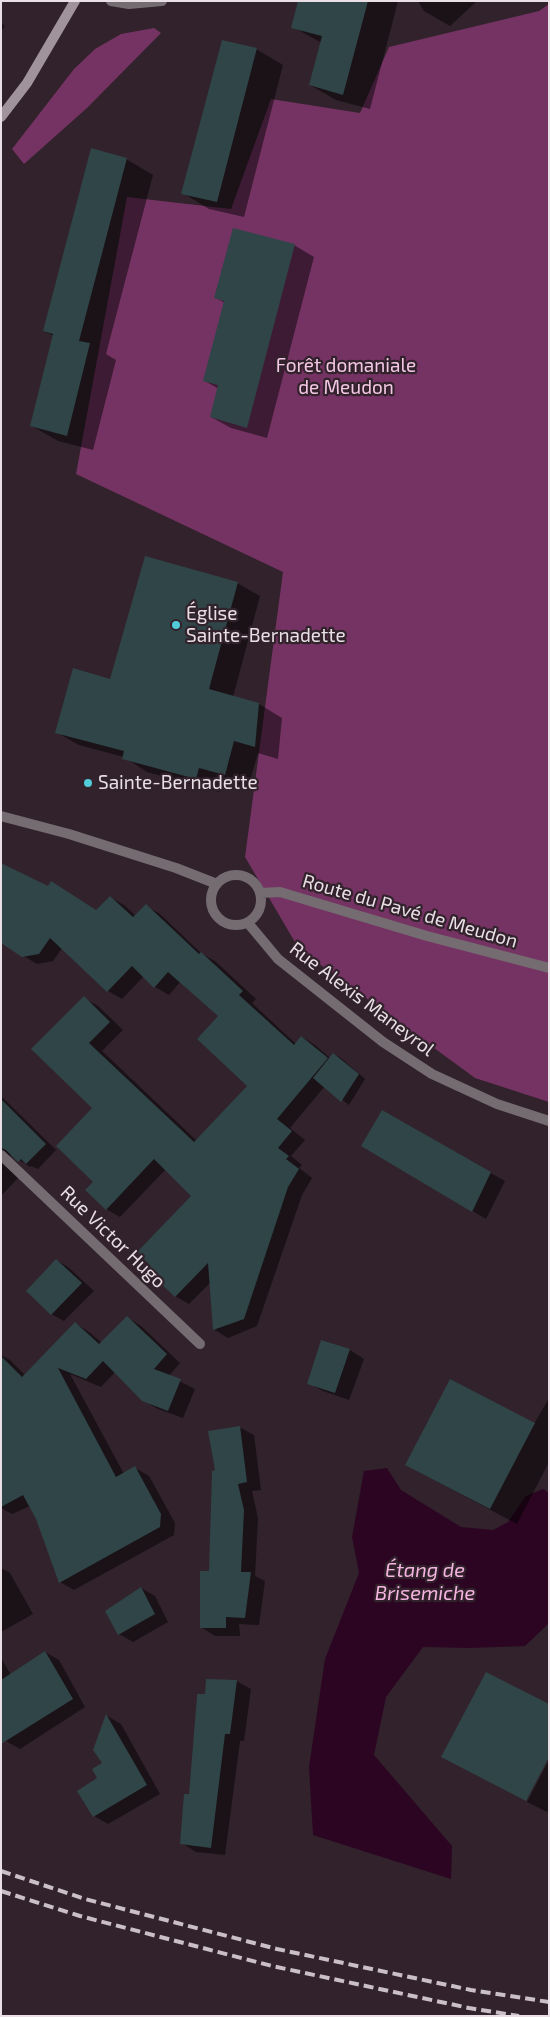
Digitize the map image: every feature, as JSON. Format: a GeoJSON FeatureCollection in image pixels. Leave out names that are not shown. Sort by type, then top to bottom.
{"type":"FeatureCollection","features":[{"type":"Feature","properties":{"kind":"main road"},"geometry":{"type":"LineString","coordinates":[[1,117],[26,83],[76,1]]}},
{"type":"Feature","properties":{"kind":"street"},"geometry":{"type":"LineString","coordinates":[[111,1],[129,4],[162,1]]}},
{"type":"Feature","properties":{"kind":"street"},"geometry":{"type":"LineString","coordinates":[[1,816],[69,834],[176,868],[218,884]]}},
{"type":"Feature","properties":{"kind":"street"},"geometry":{"type":"LineString","coordinates":[[238,875],[252,881],[260,893],[262,902],[255,918],[239,926],[222,922],[212,908],[211,899],[218,884],[231,876],[238,875]]}},
{"type":"Feature","properties":{"kind":"street","name":"Route du Pavé de Meudon"},"geometry":{"type":"LineString","coordinates":[[260,893],[280,892],[427,936],[549,968]]}},
{"type":"Feature","properties":{"kind":"street","name":"Rue Alexis Maneyrol"},"geometry":{"type":"LineString","coordinates":[[248,923],[278,959],[383,1042],[440,1077],[497,1104],[549,1121]]}},
{"type":"Feature","properties":{"kind":"street","name":"Rue Victor Hugo"},"geometry":{"type":"LineString","coordinates":[[1,1155],[200,1344]]}},
{"type":"Feature","properties":{"kind":"green space","name":"Forêt domaniale de Meudon"},"geometry":{"type":"Polygon","coordinates":[[[549,4],[549,1102],[475,1078],[299,949],[245,857],[283,572],[76,474],[127,197],[231,209],[271,99],[360,113],[389,47],[539,11],[549,4]]]}},
{"type":"Feature","properties":{"kind":"green space"},"geometry":{"type":"Polygon","coordinates":[[[154,28],[161,33],[87,108],[24,164],[12,149],[74,69],[95,49],[121,34],[154,28]]]}},
{"type":"Feature","properties":{"kind":"water","name":"Étang de Brisemiche"},"geometry":{"type":"Polygon","coordinates":[[[387,1468],[401,1490],[461,1527],[493,1530],[508,1522],[526,1496],[543,1489],[549,1493],[549,1620],[547,1625],[525,1646],[423,1647],[386,1697],[374,1755],[452,1846],[451,1879],[313,1835],[309,1767],[325,1659],[359,1573],[352,1537],[364,1471],[387,1468]]]}},
{"type":"Feature","properties":{"kind":"building"},"geometry":{"type":"Polygon","coordinates":[[[298,1],[368,1],[343,95],[309,85],[322,36],[291,28],[298,1]]]}},
{"type":"Feature","properties":{"kind":"building"},"geometry":{"type":"Polygon","coordinates":[[[222,40],[257,48],[217,202],[181,194],[222,40]]]}},
{"type":"Feature","properties":{"kind":"building"},"geometry":{"type":"Polygon","coordinates":[[[91,148],[127,158],[79,341],[90,343],[67,436],[30,426],[53,334],[43,331],[91,148]]]}},
{"type":"Feature","properties":{"kind":"building"},"geometry":{"type":"Polygon","coordinates":[[[233,228],[295,244],[247,428],[210,417],[218,385],[203,381],[224,301],[214,298],[233,228]]]}},
{"type":"Feature","properties":{"kind":"building","name":"Église Sainte-Bernadette"},"geometry":{"type":"Polygon","coordinates":[[[145,556],[238,582],[209,689],[259,703],[255,747],[234,741],[225,775],[199,768],[196,779],[122,759],[124,751],[55,733],[73,668],[110,679],[145,556]]]}},
{"type":"Feature","properties":{"kind":"building"},"geometry":{"type":"Polygon","coordinates":[[[1,863],[48,886],[51,881],[96,910],[110,896],[133,917],[146,904],[199,954],[201,952],[243,991],[239,995],[294,1045],[301,1036],[328,1058],[277,1119],[292,1131],[278,1148],[289,1156],[286,1159],[299,1169],[288,1187],[244,1319],[213,1330],[208,1263],[175,1297],[146,1270],[151,1266],[137,1252],[191,1196],[154,1159],[106,1210],[85,1190],[93,1182],[56,1146],[92,1108],[31,1049],[84,996],[110,1022],[89,1043],[194,1142],[247,1086],[197,1039],[218,1016],[168,972],[154,988],[132,966],[107,992],[50,938],[39,954],[22,957],[1,943],[1,863]]]}},
{"type":"Feature","properties":{"kind":"building"},"geometry":{"type":"Polygon","coordinates":[[[333,1053],[359,1074],[341,1102],[313,1078],[333,1053]]]}},
{"type":"Feature","properties":{"kind":"building"},"geometry":{"type":"Polygon","coordinates":[[[1,1099],[46,1144],[26,1164],[21,1159],[18,1162],[6,1150],[1,1148],[1,1099]]]}},
{"type":"Feature","properties":{"kind":"building"},"geometry":{"type":"Polygon","coordinates":[[[382,1110],[491,1172],[472,1212],[361,1146],[382,1110]]]}},
{"type":"Feature","properties":{"kind":"building"},"geometry":{"type":"Polygon","coordinates":[[[56,1259],[82,1283],[51,1315],[26,1291],[56,1259]]]}},
{"type":"Feature","properties":{"kind":"building"},"geometry":{"type":"Polygon","coordinates":[[[127,1316],[167,1354],[154,1369],[181,1379],[168,1411],[142,1401],[103,1361],[86,1379],[58,1368],[116,1477],[135,1466],[161,1514],[160,1527],[59,1583],[36,1519],[23,1495],[1,1507],[1,1356],[22,1377],[75,1322],[99,1344],[127,1316]]]}},
{"type":"Feature","properties":{"kind":"building"},"geometry":{"type":"Polygon","coordinates":[[[321,1340],[350,1349],[335,1393],[307,1384],[321,1340]]]}},
{"type":"Feature","properties":{"kind":"building"},"geometry":{"type":"Polygon","coordinates":[[[450,1379],[535,1423],[490,1509],[405,1465],[450,1379]]]}},
{"type":"Feature","properties":{"kind":"building"},"geometry":{"type":"Polygon","coordinates":[[[240,1426],[247,1482],[238,1484],[244,1510],[241,1572],[251,1572],[245,1618],[226,1617],[226,1628],[200,1628],[200,1571],[209,1571],[212,1471],[215,1470],[208,1431],[240,1426]]]}},
{"type":"Feature","properties":{"kind":"building"},"geometry":{"type":"Polygon","coordinates":[[[141,1587],[155,1614],[118,1635],[105,1611],[141,1587]]]}},
{"type":"Feature","properties":{"kind":"building"},"geometry":{"type":"Polygon","coordinates":[[[45,1651],[73,1699],[1,1744],[1,1680],[45,1651]]]}},
{"type":"Feature","properties":{"kind":"building"},"geometry":{"type":"Polygon","coordinates":[[[486,1672],[549,1704],[549,1757],[526,1801],[441,1757],[486,1672]]]}},
{"type":"Feature","properties":{"kind":"building"},"geometry":{"type":"Polygon","coordinates":[[[206,1679],[237,1680],[230,1734],[225,1734],[211,1848],[180,1844],[184,1794],[189,1794],[197,1694],[205,1694],[206,1679]]]}},
{"type":"Feature","properties":{"kind":"building"},"geometry":{"type":"Polygon","coordinates":[[[106,1714],[147,1785],[93,1817],[77,1791],[97,1778],[92,1769],[102,1763],[93,1750],[106,1714]]]}},
{"type":"Feature","properties":{"kind":"railway"},"geometry":{"type":"LineString","coordinates":[[1,1871],[85,1899],[277,1949],[471,1990],[549,2002]]}},
{"type":"Feature","properties":{"kind":"railway"},"geometry":{"type":"LineString","coordinates":[[1,1891],[80,1916],[272,1966],[469,2008],[519,2016]]}},
{"type":"Feature","properties":{"kind":"place","name":"Église Sainte-Bernadette"},"geometry":{"type":"Point","coordinates":[176,625]}},
{"type":"Feature","properties":{"kind":"place","name":"Sainte-Bernadette"},"geometry":{"type":"Point","coordinates":[88,783]}}]}
